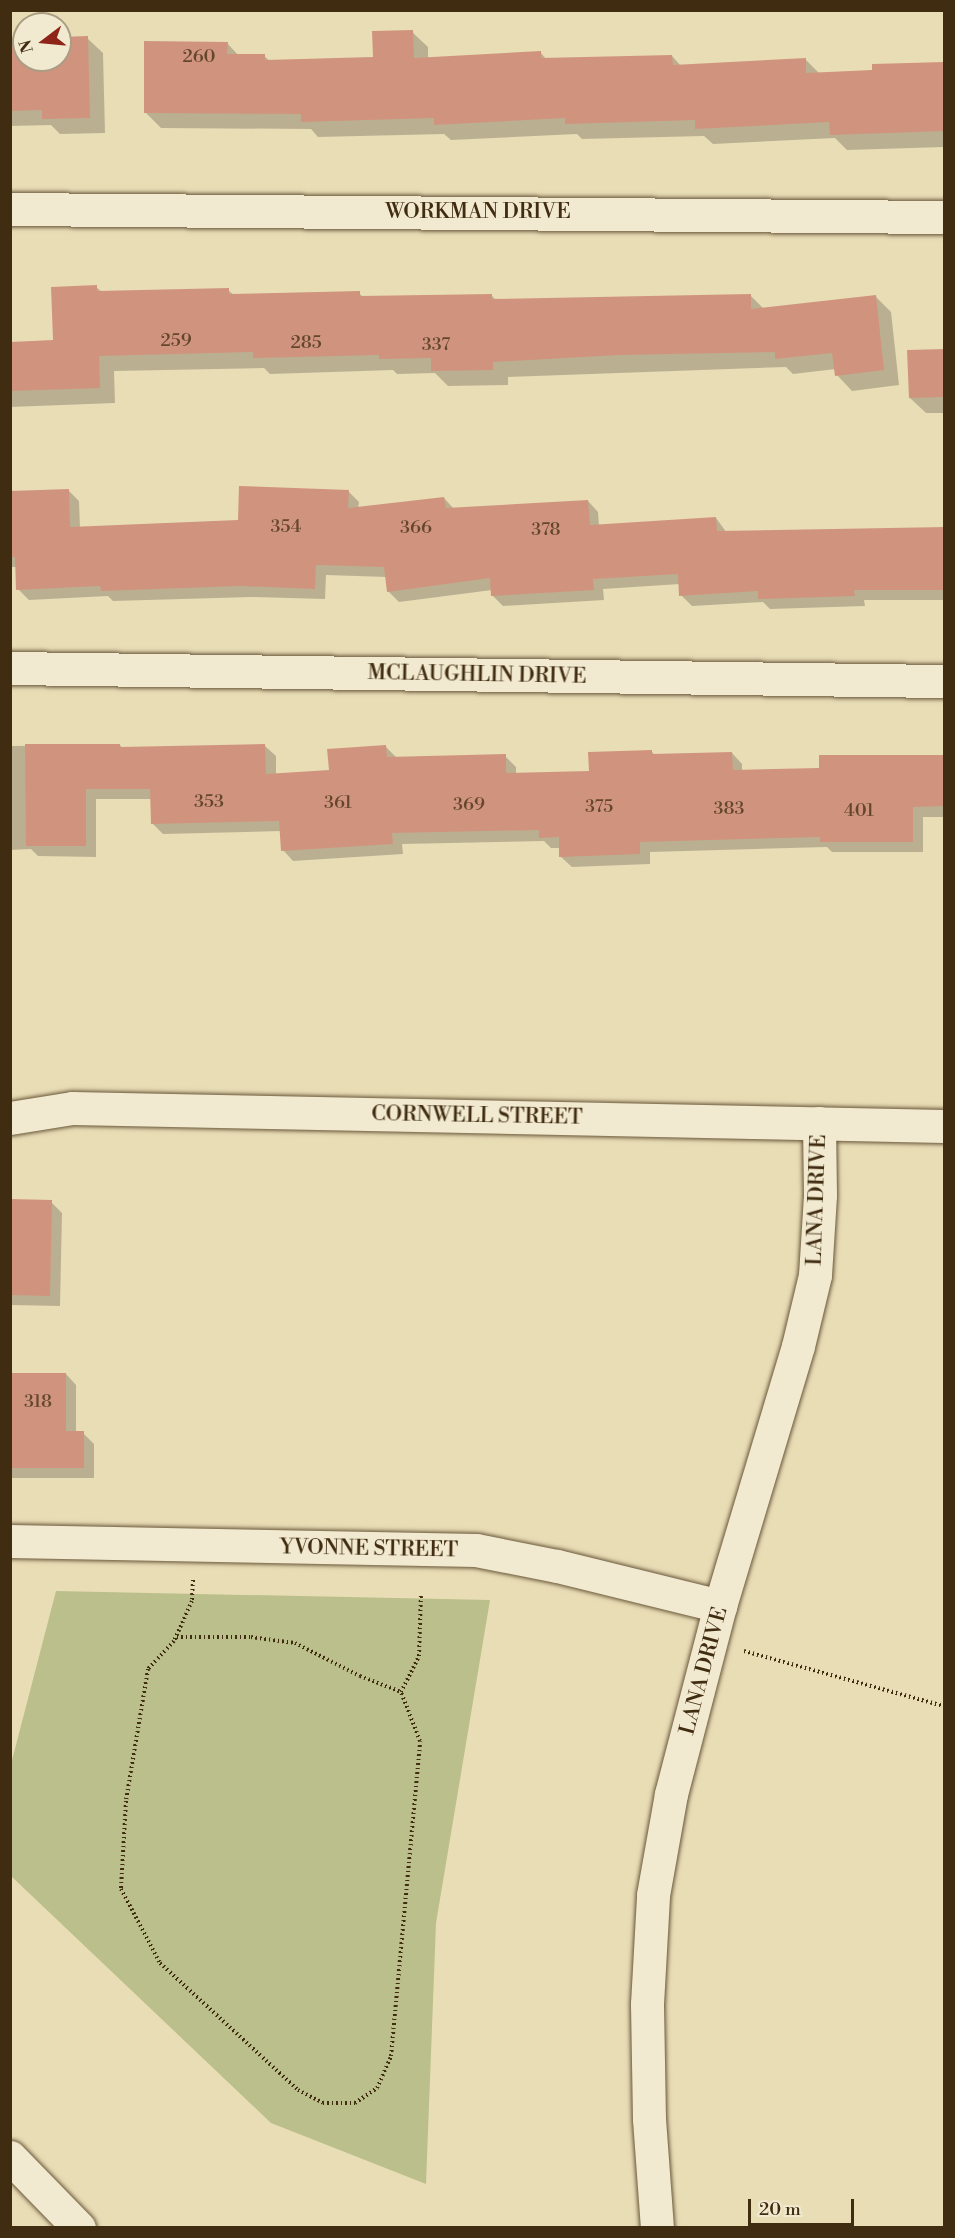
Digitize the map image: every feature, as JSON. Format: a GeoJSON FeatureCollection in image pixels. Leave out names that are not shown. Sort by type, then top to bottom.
{"type":"FeatureCollection","features":[{"type":"Feature","properties":{"kind":"street","name":"WORKMAN DRIVE"},"geometry":{"type":"LineString","coordinates":[[10,209],[945,218]]}},
{"type":"Feature","properties":{"kind":"street","name":"MCLAUGHLIN DRIVE"},"geometry":{"type":"LineString","coordinates":[[10,668],[945,681]]}},
{"type":"Feature","properties":{"kind":"street","name":"CORNWELL STREET"},"geometry":{"type":"LineString","coordinates":[[10,1118],[72,1107],[945,1126]]}},
{"type":"Feature","properties":{"kind":"street","name":"LANA DRIVE"},"geometry":{"type":"LineString","coordinates":[[657,2228],[649,2119],[646,2004],[653,1895],[671,1794],[720,1606],[798,1346],[815,1275],[820,1195],[819,1123]]}},
{"type":"Feature","properties":{"kind":"street","name":"YVONNE STREET"},"geometry":{"type":"LineString","coordinates":[[10,1541],[476,1550],[556,1566],[720,1606]]}},
{"type":"Feature","properties":{"kind":"street"},"geometry":{"type":"LineString","coordinates":[[10,2157],[79,2228]]}},
{"type":"Feature","properties":{"kind":"path"},"geometry":{"type":"LineString","coordinates":[[195,1546],[192,1601],[176,1637],[148,1669],[126,1801],[121,1889],[160,1963],[298,2090],[323,2103],[355,2103],[377,2088],[391,2056],[420,1742],[401,1692],[419,1656],[421,1593]]}},
{"type":"Feature","properties":{"kind":"path"},"geometry":{"type":"LineString","coordinates":[[176,1637],[251,1637],[295,1643],[360,1676],[401,1692]]}},
{"type":"Feature","properties":{"kind":"path"},"geometry":{"type":"LineString","coordinates":[[711,1642],[945,1706]]}},
{"type":"Feature","properties":{"kind":"green space"},"geometry":{"type":"Polygon","coordinates":[[[56,1591],[490,1600],[436,1923],[426,2184],[271,2123],[11,1876],[11,1764],[56,1591]]]}},
{"type":"Feature","properties":{"kind":"building"},"geometry":{"type":"Polygon","coordinates":[[[413,30],[414,58],[541,51],[541,58],[672,55],[673,65],[806,58],[806,73],[872,70],[872,64],[945,62],[945,131],[830,135],[829,122],[695,129],[695,120],[565,124],[565,118],[434,125],[434,118],[301,122],[301,114],[144,113],[144,41],[228,42],[227,54],[265,54],[265,60],[373,57],[372,31],[413,30]]]}},
{"type":"Feature","properties":{"kind":"building"},"geometry":{"type":"Polygon","coordinates":[[[88,36],[90,118],[42,119],[42,110],[10,111],[10,38],[12,38],[12,72],[72,72],[72,37],[88,36]]]}},
{"type":"Feature","properties":{"kind":"building"},"geometry":{"type":"Polygon","coordinates":[[[97,285],[97,291],[229,288],[229,294],[360,291],[360,296],[492,294],[492,299],[751,294],[751,309],[876,295],[884,370],[835,376],[832,353],[775,359],[775,352],[619,355],[493,362],[493,370],[431,371],[431,358],[379,359],[379,355],[253,358],[253,352],[99,356],[100,388],[10,391],[10,342],[53,340],[51,287],[97,285]]]}},
{"type":"Feature","properties":{"kind":"building"},"geometry":{"type":"Polygon","coordinates":[[[945,349],[945,397],[909,398],[907,350],[945,349]]]}},
{"type":"Feature","properties":{"kind":"building"},"geometry":{"type":"Polygon","coordinates":[[[239,486],[349,490],[348,508],[444,497],[446,508],[588,500],[590,525],[716,517],[717,531],[945,527],[945,590],[854,590],[855,596],[758,599],[758,591],[679,596],[678,574],[593,579],[594,590],[491,596],[490,578],[387,592],[384,567],[316,565],[315,589],[240,586],[101,591],[100,586],[16,590],[15,557],[10,557],[10,491],[69,489],[70,527],[238,520],[239,486]]]}},
{"type":"Feature","properties":{"kind":"building"},"geometry":{"type":"Polygon","coordinates":[[[25,744],[120,744],[120,747],[265,744],[266,774],[329,770],[327,749],[386,745],[387,757],[506,754],[506,773],[589,771],[588,752],[652,750],[652,754],[732,752],[733,770],[819,768],[819,755],[945,755],[945,806],[913,807],[913,842],[820,842],[820,837],[640,842],[640,854],[559,857],[559,837],[539,838],[539,830],[392,833],[393,844],[281,851],[279,821],[151,824],[150,789],[86,789],[86,846],[26,846],[25,744]]]}},
{"type":"Feature","properties":{"kind":"building"},"geometry":{"type":"Polygon","coordinates":[[[10,1199],[52,1200],[50,1296],[10,1295],[10,1199]]]}},
{"type":"Feature","properties":{"kind":"building"},"geometry":{"type":"Polygon","coordinates":[[[10,1373],[66,1373],[66,1431],[84,1431],[84,1468],[10,1468],[10,1373]]]}}]}
